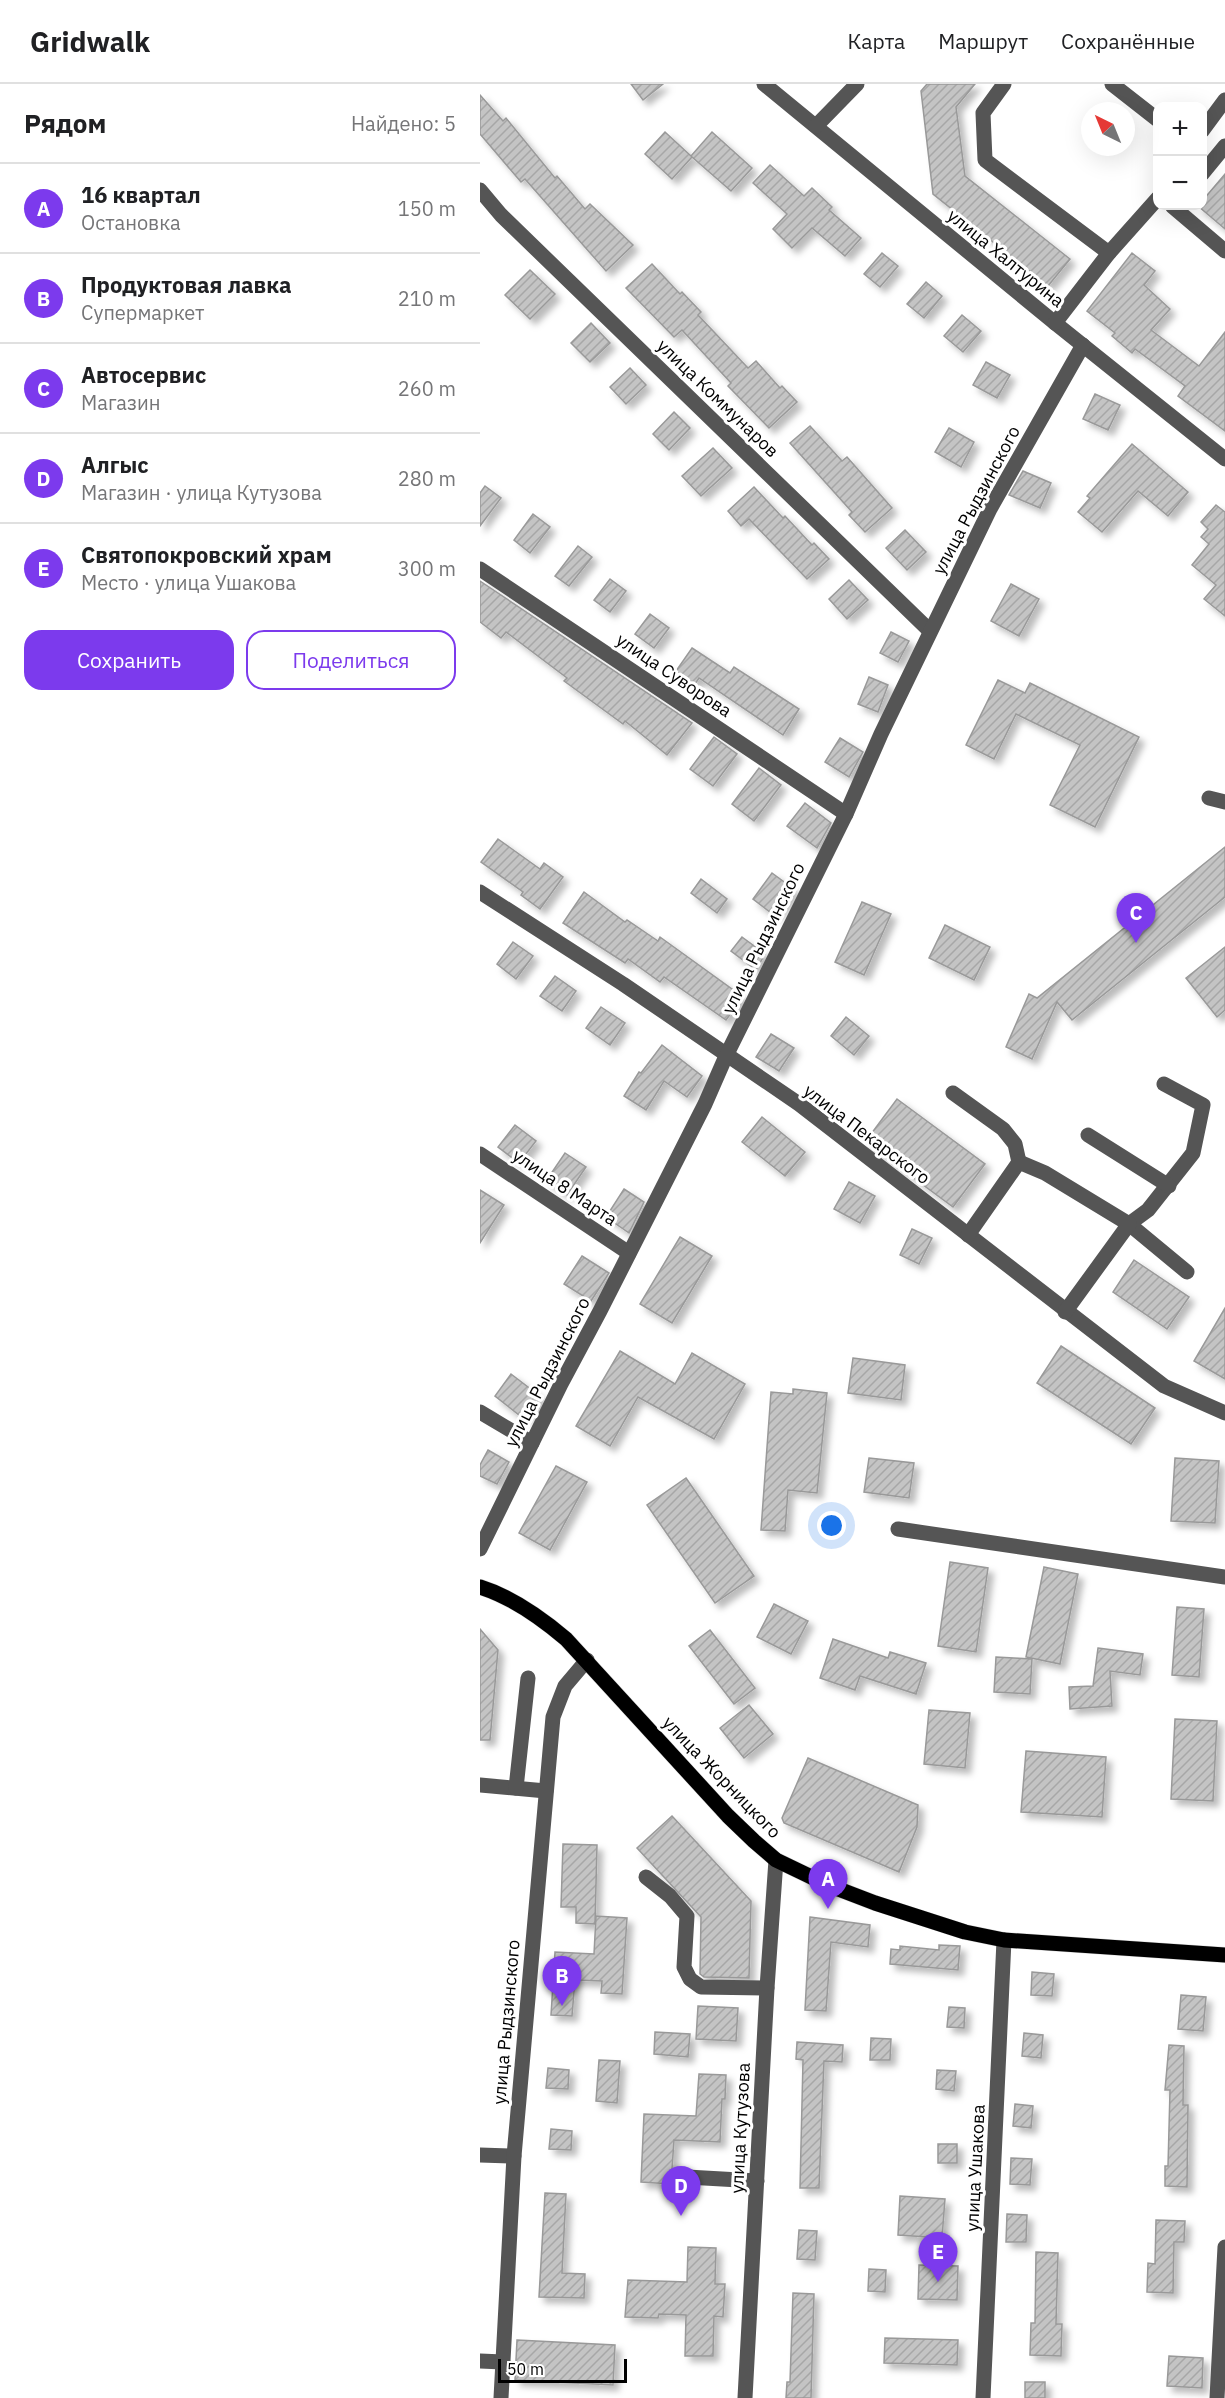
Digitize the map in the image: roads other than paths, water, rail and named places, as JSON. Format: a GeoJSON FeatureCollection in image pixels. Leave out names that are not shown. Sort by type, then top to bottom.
{"type":"FeatureCollection","features":[{"type":"Feature","properties":{"kind":"main road","name":"улица Жорницкого"},"geometry":{"type":"LineString","coordinates":[[480,1587],[513,1601],[542,1618],[587,1660],[728,1816],[776,1860],[828,1885],[875,1903],[965,1932],[1004,1940],[1225,1955]]}},
{"type":"Feature","properties":{"kind":"street","name":"улица Халтурина"},"geometry":{"type":"LineString","coordinates":[[764,84],[1225,459]]}},
{"type":"Feature","properties":{"kind":"street"},"geometry":{"type":"LineString","coordinates":[[816,126],[857,84]]}},
{"type":"Feature","properties":{"kind":"street"},"geometry":{"type":"LineString","coordinates":[[1004,84],[982,113],[985,160],[1109,253]]}},
{"type":"Feature","properties":{"kind":"street"},"geometry":{"type":"LineString","coordinates":[[1112,84],[1153,116]]}},
{"type":"Feature","properties":{"kind":"street"},"geometry":{"type":"LineString","coordinates":[[1207,125],[1225,100]]}},
{"type":"Feature","properties":{"kind":"street"},"geometry":{"type":"LineString","coordinates":[[1207,170],[1223,152]]}},
{"type":"Feature","properties":{"kind":"street","name":"улица Коммунаров"},"geometry":{"type":"LineString","coordinates":[[480,190],[510,223],[930,631]]}},
{"type":"Feature","properties":{"kind":"street"},"geometry":{"type":"LineString","coordinates":[[1055,323],[1109,253],[1153,204]]}},
{"type":"Feature","properties":{"kind":"street"},"geometry":{"type":"LineString","coordinates":[[1177,210],[1225,251]]}},
{"type":"Feature","properties":{"kind":"street","name":"улица Рыдзинского"},"geometry":{"type":"LineString","coordinates":[[480,1549],[705,1104],[726,1056],[846,814],[881,734],[990,509],[1083,345]]}},
{"type":"Feature","properties":{"kind":"street","name":"улица Суворова"},"geometry":{"type":"LineString","coordinates":[[480,569],[846,814]]}},
{"type":"Feature","properties":{"kind":"street"},"geometry":{"type":"LineString","coordinates":[[1209,798],[1225,802]]}},
{"type":"Feature","properties":{"kind":"street","name":"улица Пекарского"},"geometry":{"type":"LineString","coordinates":[[480,891],[623,984],[799,1104],[1065,1312],[1164,1386],[1225,1413]]}},
{"type":"Feature","properties":{"kind":"street"},"geometry":{"type":"LineString","coordinates":[[1065,1312],[1129,1224],[1148,1210],[1193,1153],[1203,1105],[1164,1084]]}},
{"type":"Feature","properties":{"kind":"street"},"geometry":{"type":"LineString","coordinates":[[953,1093],[1003,1129],[1015,1144],[1019,1162],[968,1235]]}},
{"type":"Feature","properties":{"kind":"street"},"geometry":{"type":"LineString","coordinates":[[1088,1135],[1169,1186]]}},
{"type":"Feature","properties":{"kind":"street","name":"улица 8 Марта"},"geometry":{"type":"LineString","coordinates":[[480,1154],[629,1253]]}},
{"type":"Feature","properties":{"kind":"street"},"geometry":{"type":"LineString","coordinates":[[1019,1162],[1045,1173],[1129,1224],[1187,1272]]}},
{"type":"Feature","properties":{"kind":"street"},"geometry":{"type":"LineString","coordinates":[[480,1412],[532,1443]]}},
{"type":"Feature","properties":{"kind":"street"},"geometry":{"type":"LineString","coordinates":[[898,1529],[1225,1577]]}},
{"type":"Feature","properties":{"kind":"street","name":"улица Рыдзинского"},"geometry":{"type":"LineString","coordinates":[[501,2398],[514,2156],[554,1717],[565,1686],[587,1660]]}},
{"type":"Feature","properties":{"kind":"street"},"geometry":{"type":"LineString","coordinates":[[516,1788],[528,1678]]}},
{"type":"Feature","properties":{"kind":"street"},"geometry":{"type":"LineString","coordinates":[[480,1785],[546,1791]]}},
{"type":"Feature","properties":{"kind":"street","name":"улица Кутузова"},"geometry":{"type":"LineString","coordinates":[[745,2398],[776,1860]]}},
{"type":"Feature","properties":{"kind":"street"},"geometry":{"type":"LineString","coordinates":[[646,1877],[670,1896],[687,1916],[684,1967],[690,1979],[701,1987],[767,1988]]}},
{"type":"Feature","properties":{"kind":"street","name":"улица Ушакова"},"geometry":{"type":"LineString","coordinates":[[984,2398],[1004,1940]]}},
{"type":"Feature","properties":{"kind":"street"},"geometry":{"type":"LineString","coordinates":[[480,2155],[514,2156]]}},
{"type":"Feature","properties":{"kind":"street"},"geometry":{"type":"LineString","coordinates":[[687,2177],[757,2181]]}},
{"type":"Feature","properties":{"kind":"street"},"geometry":{"type":"LineString","coordinates":[[1217,2398],[1225,2247]]}},
{"type":"Feature","properties":{"kind":"street"},"geometry":{"type":"LineString","coordinates":[[480,2361],[503,2362]]}},
{"type":"Feature","properties":{"kind":"place","name":"Автосервис"},"geometry":{"type":"Point","coordinates":[1136,943]}},
{"type":"Feature","properties":{"kind":"place","name":"16 квартал"},"geometry":{"type":"Point","coordinates":[828,1909]}},
{"type":"Feature","properties":{"kind":"place","name":"Продуктовая лавка"},"geometry":{"type":"Point","coordinates":[562,2006]}},
{"type":"Feature","properties":{"kind":"place","name":"Алгыс"},"geometry":{"type":"Point","coordinates":[681,2216]}},
{"type":"Feature","properties":{"kind":"place","name":"Святопокровский храм"},"geometry":{"type":"Point","coordinates":[938,2282]}}]}
